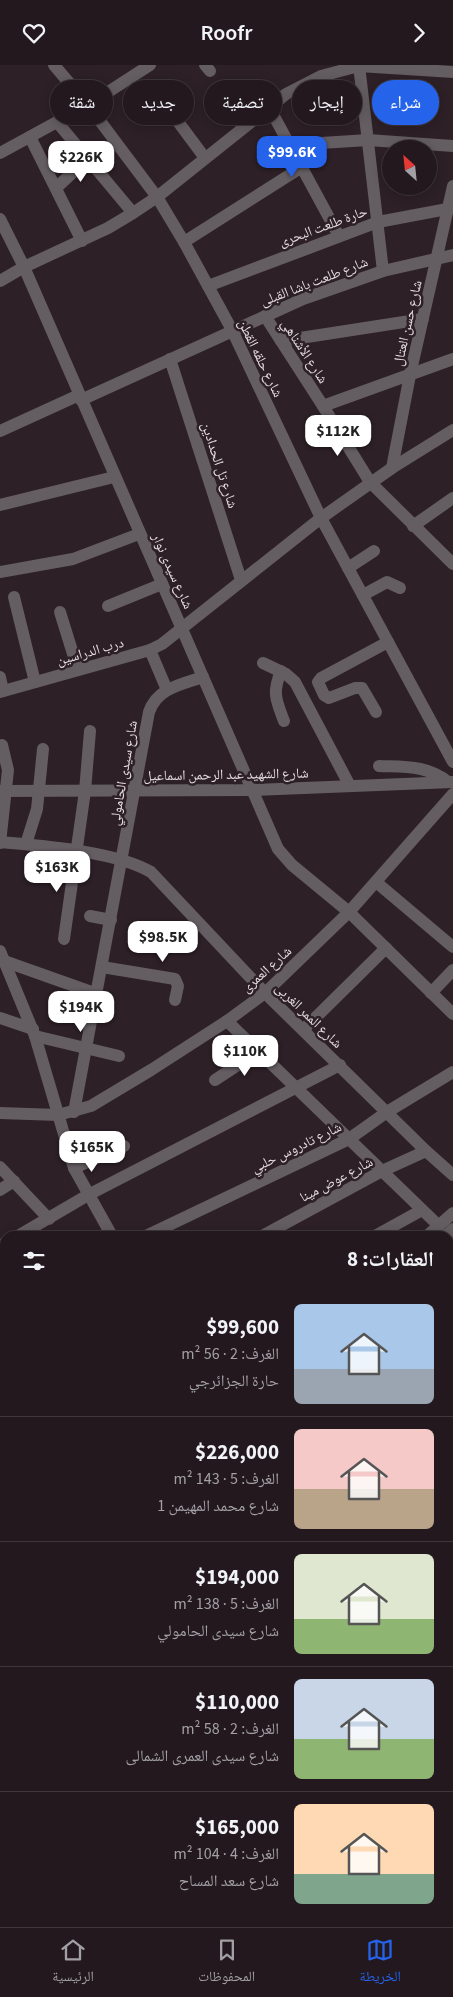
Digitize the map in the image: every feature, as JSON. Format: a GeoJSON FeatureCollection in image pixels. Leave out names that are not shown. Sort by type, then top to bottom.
{"type":"FeatureCollection","features":[{"type":"Feature","properties":{"kind":"street","name":"شارع حلقه القطن"},"geometry":{"type":"LineString","coordinates":[[54,65],[67,80]]}},
{"type":"Feature","properties":{"kind":"street"},"geometry":{"type":"LineString","coordinates":[[113,89],[150,65]]}},
{"type":"Feature","properties":{"kind":"street"},"geometry":{"type":"LineString","coordinates":[[359,65],[383,271]]}},
{"type":"Feature","properties":{"kind":"street"},"geometry":{"type":"LineString","coordinates":[[282,98],[315,79],[359,65],[453,72]]}},
{"type":"Feature","properties":{"kind":"street"},"geometry":{"type":"LineString","coordinates":[[0,153],[51,125]]}},
{"type":"Feature","properties":{"kind":"street"},"geometry":{"type":"LineString","coordinates":[[59,125],[133,213]]}},
{"type":"Feature","properties":{"kind":"street","name":"شارع حلقه القطن"},"geometry":{"type":"LineString","coordinates":[[103,125],[157,197],[184,242],[232,331],[321,518],[453,762]]}},
{"type":"Feature","properties":{"kind":"street"},"geometry":{"type":"LineString","coordinates":[[180,125],[205,158]]}},
{"type":"Feature","properties":{"kind":"street"},"geometry":{"type":"LineString","coordinates":[[0,281],[24,267],[82,241],[133,213],[157,197],[246,125]]}},
{"type":"Feature","properties":{"kind":"street"},"geometry":{"type":"LineString","coordinates":[[279,125],[338,236]]}},
{"type":"Feature","properties":{"kind":"street"},"geometry":{"type":"LineString","coordinates":[[30,137],[82,241]]}},
{"type":"Feature","properties":{"kind":"street"},"geometry":{"type":"LineString","coordinates":[[290,145],[368,140],[453,146]]}},
{"type":"Feature","properties":{"kind":"street"},"geometry":{"type":"LineString","coordinates":[[56,188],[87,159]]}},
{"type":"Feature","properties":{"kind":"street"},"geometry":{"type":"LineString","coordinates":[[184,242],[302,167]]}},
{"type":"Feature","properties":{"kind":"street","name":"شارع حسن العتال"},"geometry":{"type":"LineString","coordinates":[[392,467],[436,259],[451,208],[453,186]]}},
{"type":"Feature","properties":{"kind":"street","name":"حارة طلعت البحرى"},"geometry":{"type":"LineString","coordinates":[[208,286],[378,222],[451,208]]}},
{"type":"Feature","properties":{"kind":"street","name":"شارع سيدى نوار"},"geometry":{"type":"LineString","coordinates":[[0,219],[24,267],[139,534],[182,627],[274,841],[283,857],[349,912],[453,1013]]}},
{"type":"Feature","properties":{"kind":"street","name":"شارع طلعت باشا القبلى"},"geometry":{"type":"LineString","coordinates":[[0,431],[319,293],[383,271],[453,255]]}},
{"type":"Feature","properties":{"kind":"street","name":"شارع الأشناهي"},"geometry":{"type":"LineString","coordinates":[[265,316],[370,483],[453,564]]}},
{"type":"Feature","properties":{"kind":"street"},"geometry":{"type":"LineString","coordinates":[[281,341],[423,319]]}},
{"type":"Feature","properties":{"kind":"street","name":"شارع تل الحدادين"},"geometry":{"type":"LineString","coordinates":[[170,359],[241,580]]}},
{"type":"Feature","properties":{"kind":"street"},"geometry":{"type":"LineString","coordinates":[[323,406],[453,359]]}},
{"type":"Feature","properties":{"kind":"street","name":"درب الدراسين"},"geometry":{"type":"LineString","coordinates":[[1,692],[150,650],[162,644],[321,518],[392,467],[453,430]]}},
{"type":"Feature","properties":{"kind":"street"},"geometry":{"type":"LineString","coordinates":[[0,505],[114,477]]}},
{"type":"Feature","properties":{"kind":"street"},"geometry":{"type":"LineString","coordinates":[[413,526],[453,498]]}},
{"type":"Feature","properties":{"kind":"street"},"geometry":{"type":"LineString","coordinates":[[0,572],[73,559],[139,534]]}},
{"type":"Feature","properties":{"kind":"street"},"geometry":{"type":"LineString","coordinates":[[348,568],[374,551]]}},
{"type":"Feature","properties":{"kind":"street"},"geometry":{"type":"LineString","coordinates":[[363,595],[387,582],[400,588]]}},
{"type":"Feature","properties":{"kind":"street"},"geometry":{"type":"LineString","coordinates":[[108,606],[162,584]]}},
{"type":"Feature","properties":{"kind":"street"},"geometry":{"type":"LineString","coordinates":[[14,597],[35,682]]}},
{"type":"Feature","properties":{"kind":"street"},"geometry":{"type":"LineString","coordinates":[[60,611],[78,670]]}},
{"type":"Feature","properties":{"kind":"street"},"geometry":{"type":"LineString","coordinates":[[376,712],[362,688],[355,688],[329,698],[324,695],[318,681],[388,642]]}},
{"type":"Feature","properties":{"kind":"street"},"geometry":{"type":"LineString","coordinates":[[150,650],[167,690]]}},
{"type":"Feature","properties":{"kind":"street"},"geometry":{"type":"LineString","coordinates":[[264,663],[291,677],[299,688],[350,786]]}},
{"type":"Feature","properties":{"kind":"street"},"geometry":{"type":"LineString","coordinates":[[281,671],[276,683],[275,694],[284,721]]}},
{"type":"Feature","properties":{"kind":"street"},"geometry":{"type":"LineString","coordinates":[[0,677],[1,692]]}},
{"type":"Feature","properties":{"kind":"street","name":"شارع سيدى الحامولي"},"geometry":{"type":"LineString","coordinates":[[74,1112],[149,711],[155,698],[167,690],[203,677]]}},
{"type":"Feature","properties":{"kind":"street"},"geometry":{"type":"LineString","coordinates":[[64,939],[85,791],[90,731]]}},
{"type":"Feature","properties":{"kind":"street"},"geometry":{"type":"LineString","coordinates":[[0,842],[3,791],[8,770],[2,745]]}},
{"type":"Feature","properties":{"kind":"street"},"geometry":{"type":"LineString","coordinates":[[26,845],[37,809],[43,749]]}},
{"type":"Feature","properties":{"kind":"street"},"geometry":{"type":"LineString","coordinates":[[379,766],[426,769],[435,773],[451,786]]}},
{"type":"Feature","properties":{"kind":"street","name":"شارع الشهيد عبد الرحمن اسماعيل"},"geometry":{"type":"LineString","coordinates":[[3,791],[135,792],[350,786],[451,786]]}},
{"type":"Feature","properties":{"kind":"street","name":"شارع العمرى"},"geometry":{"type":"LineString","coordinates":[[0,1113],[58,1115],[91,1106],[227,1021],[265,993],[349,912],[376,882],[451,786]]}},
{"type":"Feature","properties":{"kind":"street","name":"شارع الممر الغربى"},"geometry":{"type":"LineString","coordinates":[[0,842],[77,851],[133,863],[151,872],[265,993],[426,1151],[453,1175]]}},
{"type":"Feature","properties":{"kind":"street"},"geometry":{"type":"LineString","coordinates":[[376,882],[453,947]]}},
{"type":"Feature","properties":{"kind":"street"},"geometry":{"type":"LineString","coordinates":[[90,916],[111,920]]}},
{"type":"Feature","properties":{"kind":"street"},"geometry":{"type":"LineString","coordinates":[[302,1030],[386,948]]}},
{"type":"Feature","properties":{"kind":"street"},"geometry":{"type":"LineString","coordinates":[[2,956],[97,994]]}},
{"type":"Feature","properties":{"kind":"street"},"geometry":{"type":"LineString","coordinates":[[2,956],[34,1033],[74,1168],[109,1231]]}},
{"type":"Feature","properties":{"kind":"street"},"geometry":{"type":"LineString","coordinates":[[102,967],[175,979],[178,986],[175,1000]]}},
{"type":"Feature","properties":{"kind":"street"},"geometry":{"type":"LineString","coordinates":[[431,993],[453,969]]}},
{"type":"Feature","properties":{"kind":"street"},"geometry":{"type":"LineString","coordinates":[[0,1018],[34,1033],[119,1056]]}},
{"type":"Feature","properties":{"kind":"street"},"geometry":{"type":"LineString","coordinates":[[227,1021],[442,1231]]}},
{"type":"Feature","properties":{"kind":"street"},"geometry":{"type":"LineString","coordinates":[[215,1080],[259,1051]]}},
{"type":"Feature","properties":{"kind":"street"},"geometry":{"type":"LineString","coordinates":[[27,1231],[88,1195],[340,1065]]}},
{"type":"Feature","properties":{"kind":"street","name":"شارع تادروس حلبي"},"geometry":{"type":"LineString","coordinates":[[156,1231],[348,1139],[453,1071]]}},
{"type":"Feature","properties":{"kind":"street"},"geometry":{"type":"LineString","coordinates":[[74,1168],[124,1146]]}},
{"type":"Feature","properties":{"kind":"street","name":"شارع عوض مينا"},"geometry":{"type":"LineString","coordinates":[[271,1231],[382,1171],[426,1151]]}},
{"type":"Feature","properties":{"kind":"street"},"geometry":{"type":"LineString","coordinates":[[0,1167],[49,1219]]}},
{"type":"Feature","properties":{"kind":"street"},"geometry":{"type":"LineString","coordinates":[[0,1189],[14,1181]]}},
{"type":"Feature","properties":{"kind":"street"},"geometry":{"type":"LineString","coordinates":[[384,1231],[422,1210]]}},
{"type":"Feature","properties":{"kind":"street"},"geometry":{"type":"LineString","coordinates":[[442,1231],[453,1213]]}},
{"type":"Feature","properties":{"kind":"street"},"geometry":{"type":"LineString","coordinates":[[442,1231],[453,1229]]}}]}
